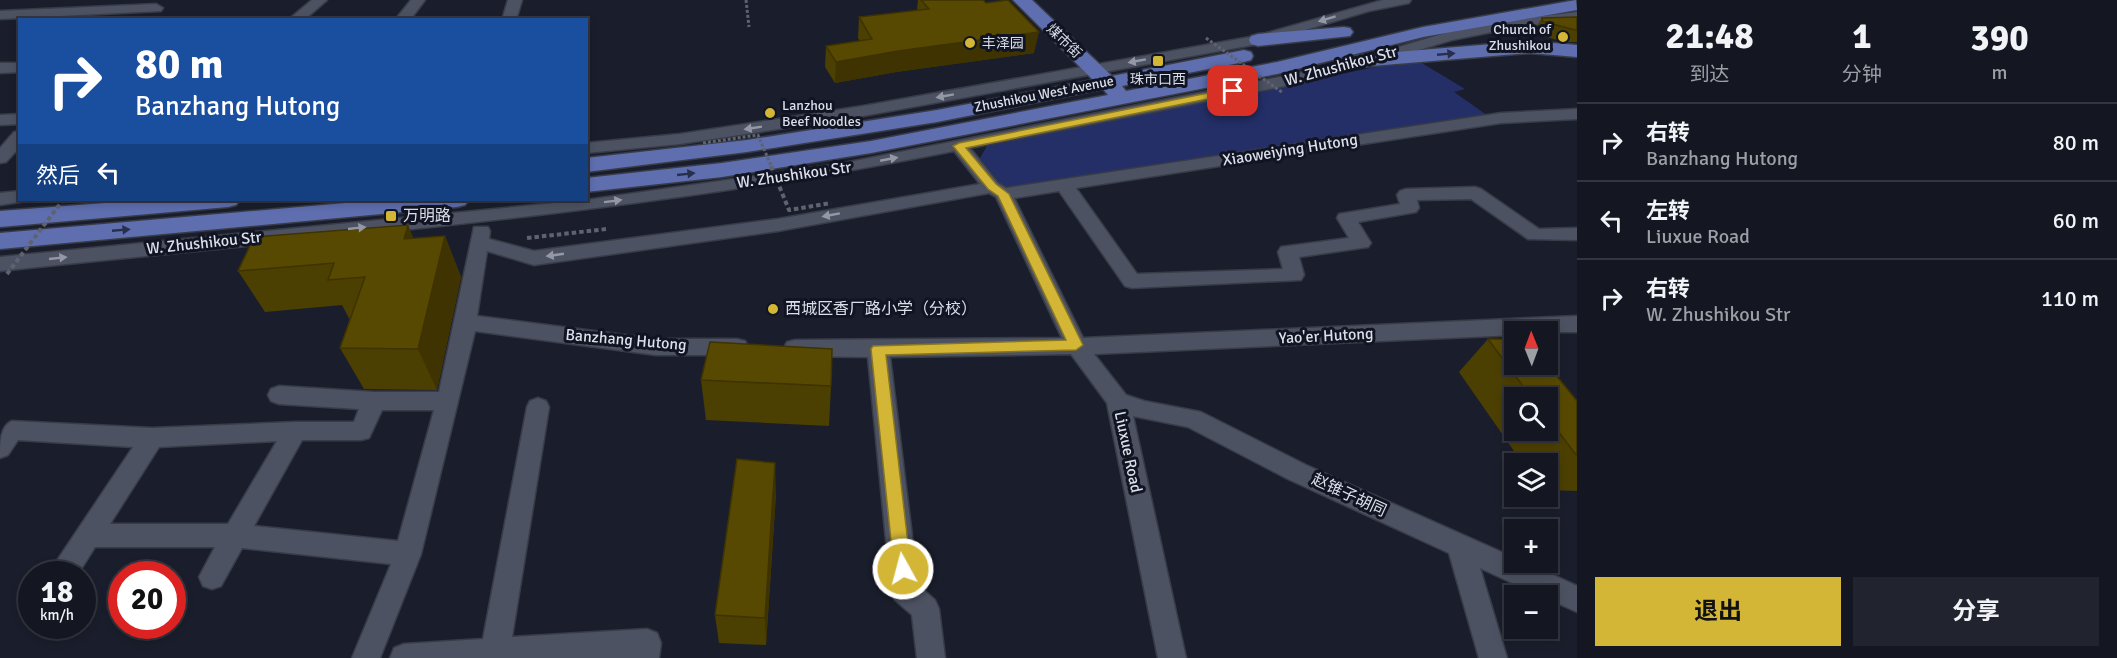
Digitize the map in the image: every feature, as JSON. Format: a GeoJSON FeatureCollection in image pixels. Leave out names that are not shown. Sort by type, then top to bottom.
{"type":"FeatureCollection","features":[{"type":"Feature","properties":{"kind":"main road","name":"煤市街"},"geometry":{"type":"LineString","coordinates":[[1022,0],[1130,104]]}},
{"type":"Feature","properties":{"kind":"main road","name":"Zhushikou West Avenue"},"geometry":{"type":"LineString","coordinates":[[588,165],[747,146],[937,116],[1100,76],[1268,51],[1344,32],[1475,5]]}},
{"type":"Feature","properties":{"kind":"main road","name":"Zhushikou West Avenue"},"geometry":{"type":"LineString","coordinates":[[1130,104],[1424,32],[1577,5]]}},
{"type":"Feature","properties":{"kind":"main road"},"geometry":{"type":"LineString","coordinates":[[1258,40],[1344,32]]}},
{"type":"Feature","properties":{"kind":"main road"},"geometry":{"type":"LineString","coordinates":[[1367,60],[1424,32]]}},
{"type":"Feature","properties":{"kind":"main road"},"geometry":{"type":"LineString","coordinates":[[1277,68],[1530,47],[1577,51]]}},
{"type":"Feature","properties":{"kind":"main road","name":"W. Zhushikou Str"},"geometry":{"type":"LineString","coordinates":[[588,185],[722,170],[1130,104]]}},
{"type":"Feature","properties":{"kind":"main road"},"geometry":{"type":"LineString","coordinates":[[680,139],[747,146]]}},
{"type":"Feature","properties":{"kind":"main road"},"geometry":{"type":"LineString","coordinates":[[0,219],[216,201]]}},
{"type":"Feature","properties":{"kind":"main road","name":"W. Zhushikou Str"},"geometry":{"type":"LineString","coordinates":[[0,241],[446,201]]}},
{"type":"Feature","properties":{"kind":"street"},"geometry":{"type":"LineString","coordinates":[[0,3],[4,0]]}},
{"type":"Feature","properties":{"kind":"street"},"geometry":{"type":"LineString","coordinates":[[298,18],[320,0]]}},
{"type":"Feature","properties":{"kind":"street"},"geometry":{"type":"LineString","coordinates":[[404,18],[418,0]]}},
{"type":"Feature","properties":{"kind":"street"},"geometry":{"type":"LineString","coordinates":[[510,18],[515,0]]}},
{"type":"Feature","properties":{"kind":"street","name":"Zhushikou West Avenue"},"geometry":{"type":"LineString","coordinates":[[588,148],[680,139],[1100,76],[1258,40],[1368,7],[1404,0]]}},
{"type":"Feature","properties":{"kind":"street"},"geometry":{"type":"LineString","coordinates":[[0,15],[160,4]]}},
{"type":"Feature","properties":{"kind":"street"},"geometry":{"type":"LineString","coordinates":[[143,18],[160,4]]}},
{"type":"Feature","properties":{"kind":"street","name":"W. Zhushikou Str"},"geometry":{"type":"LineString","coordinates":[[4,269],[611,201],[828,171],[959,146],[1130,104],[1295,79],[1449,36],[1517,23],[1577,16]]}},
{"type":"Feature","properties":{"kind":"street"},"geometry":{"type":"LineString","coordinates":[[0,68],[18,67]]}},
{"type":"Feature","properties":{"kind":"street","name":"Xiaoweiying Hutong"},"geometry":{"type":"LineString","coordinates":[[480,243],[534,258],[778,225],[997,190],[1064,185],[1501,118],[1577,114]]}},
{"type":"Feature","properties":{"kind":"street"},"geometry":{"type":"LineString","coordinates":[[0,120],[18,119]]}},
{"type":"Feature","properties":{"kind":"street"},"geometry":{"type":"LineString","coordinates":[[0,158],[18,138]]}},
{"type":"Feature","properties":{"kind":"street","name":"Liuxue Road"},"geometry":{"type":"LineString","coordinates":[[959,146],[997,190],[1076,345],[1118,401],[1173,658]]}},
{"type":"Feature","properties":{"kind":"street"},"geometry":{"type":"LineString","coordinates":[[1064,185],[1132,281],[1294,275],[1287,252],[1361,243],[1346,218],[1410,208],[1406,195],[1475,193],[1535,235],[1577,234]]}},
{"type":"Feature","properties":{"kind":"street"},"geometry":{"type":"LineString","coordinates":[[0,199],[18,197]]}},
{"type":"Feature","properties":{"kind":"street"},"geometry":{"type":"LineString","coordinates":[[366,658],[408,554],[466,322],[480,243],[482,215]]}},
{"type":"Feature","properties":{"kind":"street","name":"Banzhang Hutong"},"geometry":{"type":"LineString","coordinates":[[466,322],[656,347],[753,347]]}},
{"type":"Feature","properties":{"kind":"street","name":"Yao'er Hutong"},"geometry":{"type":"LineString","coordinates":[[1076,345],[1281,339],[1577,324]]}},
{"type":"Feature","properties":{"kind":"street"},"geometry":{"type":"LineString","coordinates":[[775,347],[933,350],[1076,345]]}},
{"type":"Feature","properties":{"kind":"street"},"geometry":{"type":"LineString","coordinates":[[878,349],[905,591],[925,609],[931,658]]}},
{"type":"Feature","properties":{"kind":"street"},"geometry":{"type":"LineString","coordinates":[[279,395],[448,401]]}},
{"type":"Feature","properties":{"kind":"street"},"geometry":{"type":"LineString","coordinates":[[4,436],[152,438],[295,431],[361,431],[374,400]]}},
{"type":"Feature","properties":{"kind":"street","name":"赵锥子胡同"},"geometry":{"type":"LineString","coordinates":[[1118,401],[1143,410],[1193,419],[1297,472],[1577,599]]}},
{"type":"Feature","properties":{"kind":"street"},"geometry":{"type":"LineString","coordinates":[[495,653],[538,407]]}},
{"type":"Feature","properties":{"kind":"street"},"geometry":{"type":"LineString","coordinates":[[212,576],[295,431]]}},
{"type":"Feature","properties":{"kind":"street"},"geometry":{"type":"LineString","coordinates":[[72,561],[152,438]]}},
{"type":"Feature","properties":{"kind":"street"},"geometry":{"type":"LineString","coordinates":[[90,535],[235,536],[408,554]]}},
{"type":"Feature","properties":{"kind":"street"},"geometry":{"type":"LineString","coordinates":[[1460,546],[1493,658]]}},
{"type":"Feature","properties":{"kind":"street"},"geometry":{"type":"LineString","coordinates":[[404,658],[495,653],[646,651]]}},
{"type":"Feature","properties":{"kind":"path"},"geometry":{"type":"LineString","coordinates":[[746,0],[749,27]]}},
{"type":"Feature","properties":{"kind":"path"},"geometry":{"type":"LineString","coordinates":[[1206,38],[1283,93]]}},
{"type":"Feature","properties":{"kind":"path"},"geometry":{"type":"LineString","coordinates":[[703,142],[758,135],[789,210],[831,203]]}},
{"type":"Feature","properties":{"kind":"path"},"geometry":{"type":"LineString","coordinates":[[4,269],[62,201]]}},
{"type":"Feature","properties":{"kind":"path"},"geometry":{"type":"LineString","coordinates":[[516,239],[611,229]]}},
{"type":"Feature","properties":{"kind":"shaded area"},"geometry":{"type":"Polygon","coordinates":[[[1415,59],[1465,89],[1454,92],[1491,118],[1006,191],[980,158],[987,146],[1415,59]]]}},
{"type":"Feature","properties":{"kind":"building"},"geometry":{"type":"Polygon","coordinates":[[[921,0],[983,0],[986,3],[1008,0],[1039,32],[898,51],[836,62],[826,46],[872,39],[859,17],[929,9],[921,0]]]}},
{"type":"Feature","properties":{"kind":"building"},"geometry":{"type":"Polygon","coordinates":[[[1577,17],[1577,30],[1542,21],[1542,18],[1577,17]]]}},
{"type":"Feature","properties":{"kind":"building"},"geometry":{"type":"Polygon","coordinates":[[[408,225],[404,239],[445,236],[418,349],[340,348],[365,277],[328,280],[334,263],[238,271],[254,237],[408,225]]]}},
{"type":"Feature","properties":{"kind":"building"},"geometry":{"type":"Polygon","coordinates":[[[1488,339],[1504,339],[1504,360],[1488,339]]]}},
{"type":"Feature","properties":{"kind":"building"},"geometry":{"type":"Polygon","coordinates":[[[710,342],[832,349],[831,386],[701,380],[710,342]]]}},
{"type":"Feature","properties":{"kind":"building"},"geometry":{"type":"Polygon","coordinates":[[[1515,375],[1556,375],[1577,401],[1577,456],[1558,431],[1558,387],[1524,387],[1515,375]]]}},
{"type":"Feature","properties":{"kind":"building"},"geometry":{"type":"Polygon","coordinates":[[[737,459],[775,463],[765,618],[715,615],[737,459]]]}},
{"type":"Feature","properties":{"kind":"place","name":"Church of Zhushikou"},"geometry":{"type":"Point","coordinates":[1563,37]}},
{"type":"Feature","properties":{"kind":"place","name":"丰泽园"},"geometry":{"type":"Point","coordinates":[970,43]}},
{"type":"Feature","properties":{"kind":"place","name":"珠市口西"},"geometry":{"type":"Point","coordinates":[1158,61]}},
{"type":"Feature","properties":{"kind":"place","name":"Lanzhou Beef Noodles"},"geometry":{"type":"Point","coordinates":[770,113]}},
{"type":"Feature","properties":{"kind":"place","name":"万明路"},"geometry":{"type":"Point","coordinates":[391,216]}},
{"type":"Feature","properties":{"kind":"place","name":"西城区香厂路小学（分校）"},"geometry":{"type":"Point","coordinates":[773,309]}},
{"type":"Feature","properties":{"kind":"route"},"geometry":{"type":"LineString","coordinates":[[903,569],[878,349],[933,350],[1076,345],[1003,194],[992,186],[959,146],[1233,91]]}}]}
